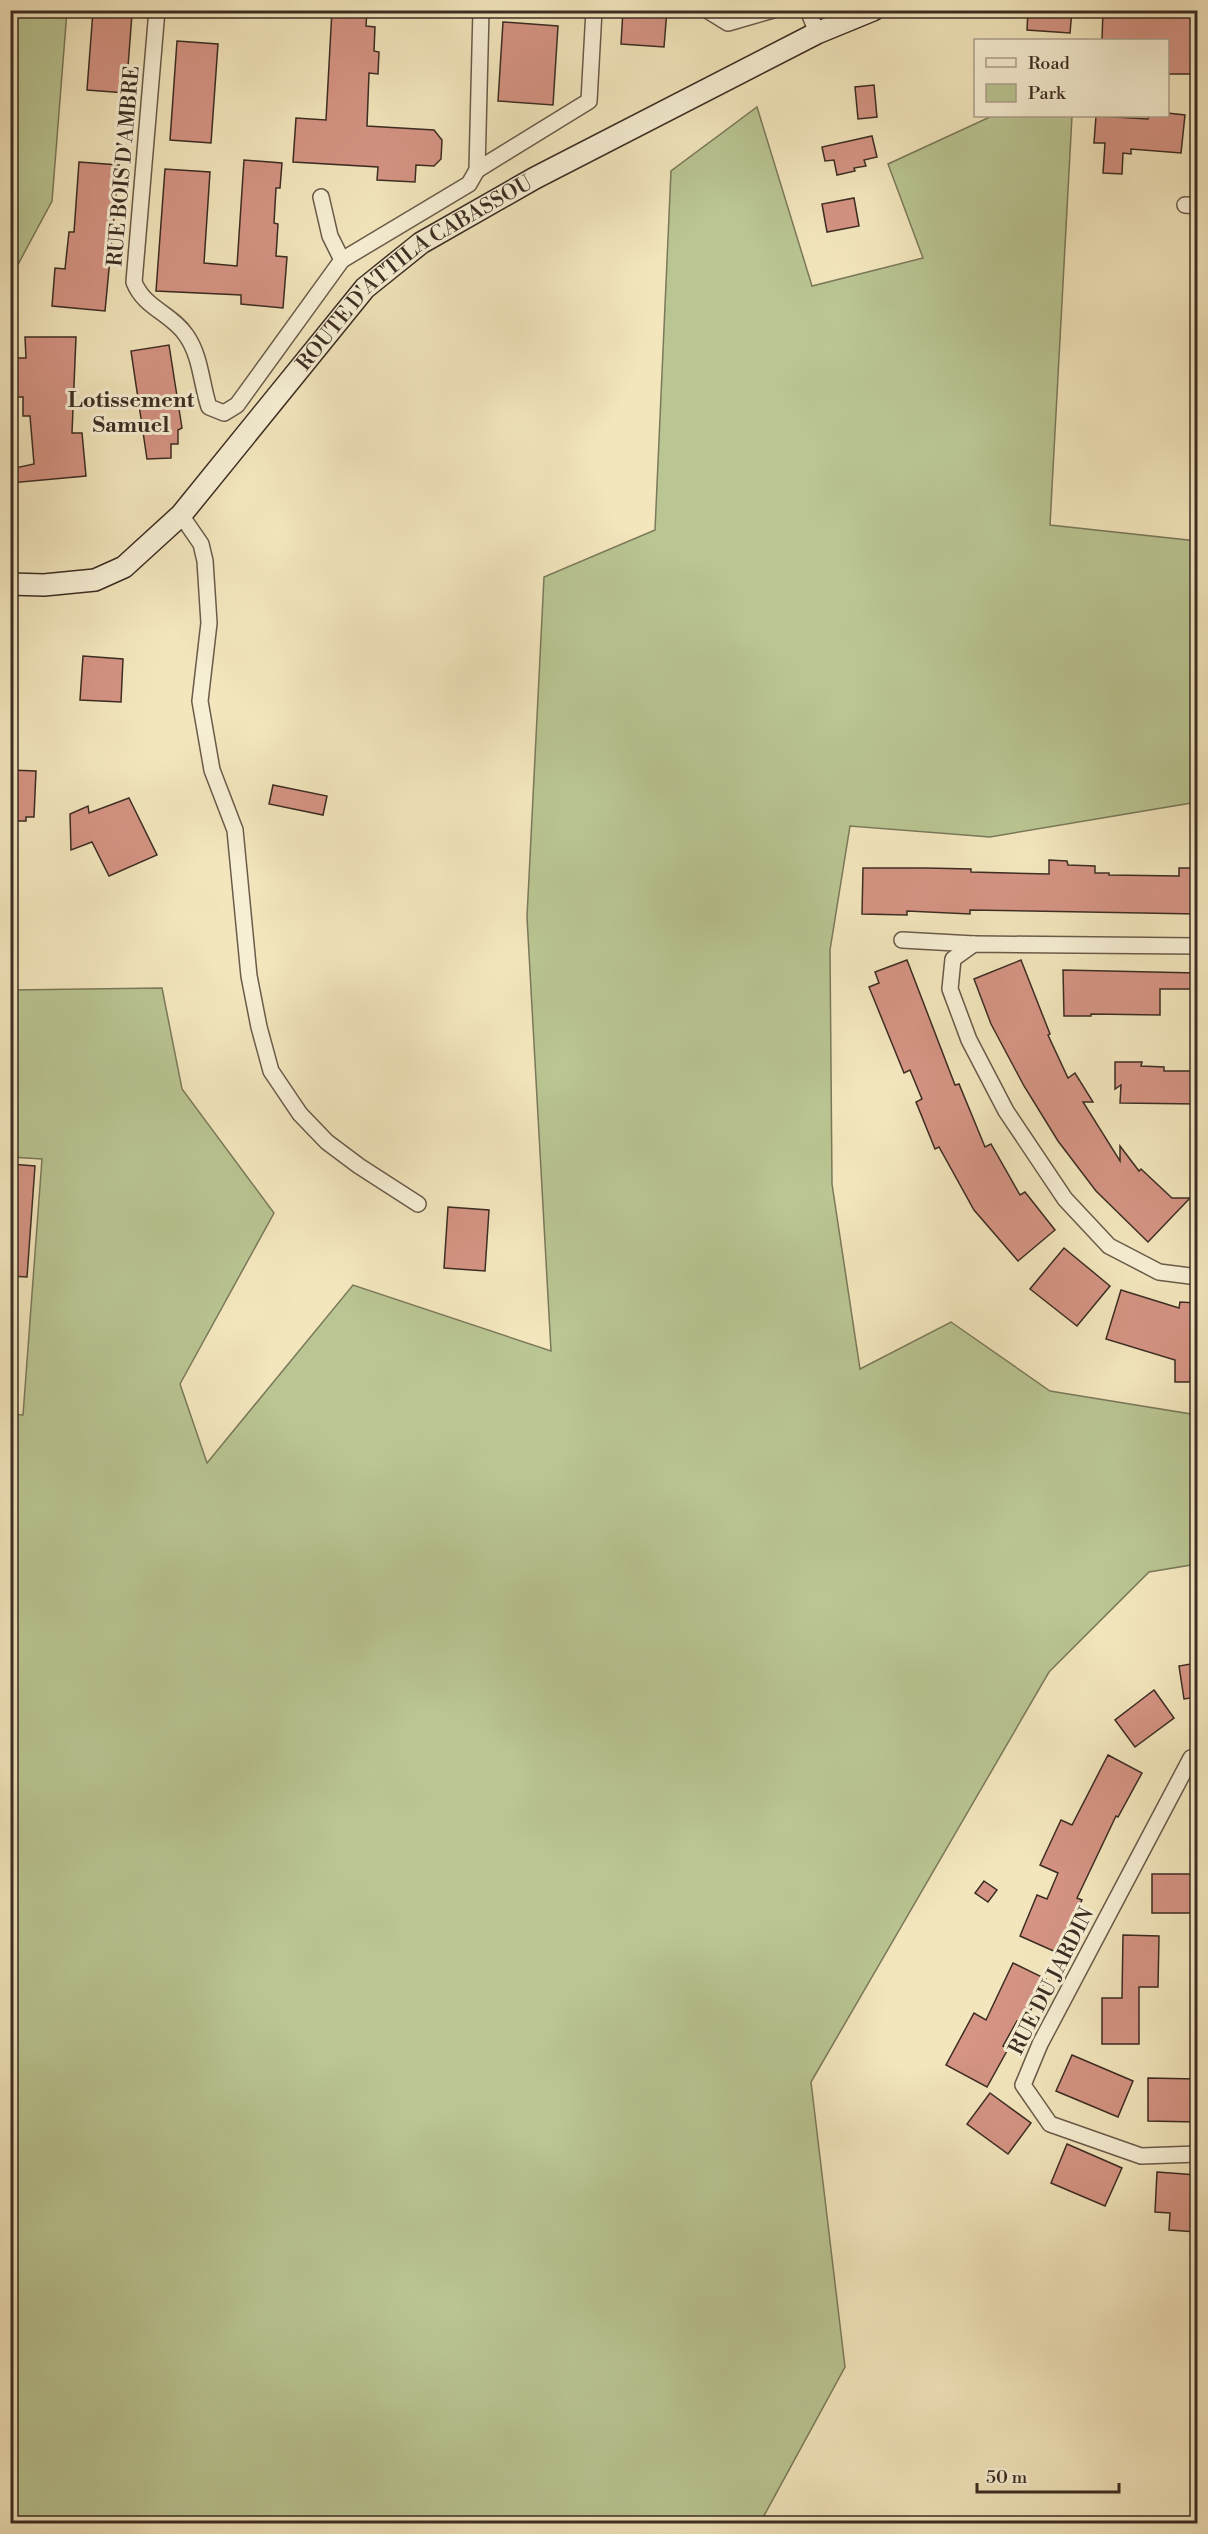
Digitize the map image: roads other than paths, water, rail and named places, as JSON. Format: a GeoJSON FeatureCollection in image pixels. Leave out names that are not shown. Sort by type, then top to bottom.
{"type":"FeatureCollection","features":[{"type":"Feature","properties":{"kind":"main road","name":"ROUTE D'ATTILA CABASSOU"},"geometry":{"type":"LineString","coordinates":[[10,584],[44,585],[95,580],[124,567],[181,515],[365,288],[421,243],[483,207],[817,33],[873,10]]}},
{"type":"Feature","properties":{"kind":"street","name":"RUE BOIS D'AMBRE"},"geometry":{"type":"LineString","coordinates":[[157,10],[134,282],[139,294],[184,333],[195,349],[208,407],[224,413],[237,405],[342,260],[469,184]]}},
{"type":"Feature","properties":{"kind":"street"},"geometry":{"type":"LineString","coordinates":[[481,10],[477,170],[469,184],[483,207]]}},
{"type":"Feature","properties":{"kind":"street"},"geometry":{"type":"LineString","coordinates":[[477,170],[589,101],[594,10]]}},
{"type":"Feature","properties":{"kind":"street"},"geometry":{"type":"LineString","coordinates":[[707,10],[728,23],[773,10]]}},
{"type":"Feature","properties":{"kind":"street"},"geometry":{"type":"LineString","coordinates":[[808,10],[817,33]]}},
{"type":"Feature","properties":{"kind":"street"},"geometry":{"type":"LineString","coordinates":[[321,197],[330,236],[342,260]]}},
{"type":"Feature","properties":{"kind":"street"},"geometry":{"type":"LineString","coordinates":[[181,515],[201,544],[206,561],[209,623],[200,701],[212,770],[235,830],[249,976],[271,1071],[300,1114],[327,1142],[359,1166],[418,1204]]}},
{"type":"Feature","properties":{"kind":"street"},"geometry":{"type":"LineString","coordinates":[[902,940],[974,944],[1197,946]]}},
{"type":"Feature","properties":{"kind":"street"},"geometry":{"type":"LineString","coordinates":[[974,944],[953,959],[950,989],[969,1040],[1006,1112],[1065,1199],[1109,1246],[1159,1272],[1197,1276]]}},
{"type":"Feature","properties":{"kind":"street","name":"RUE DU JARDIN"},"geometry":{"type":"LineString","coordinates":[[1197,1756],[1191,1758],[1040,2044],[1023,2085],[1050,2124],[1141,2156],[1197,2154]]}},
{"type":"Feature","properties":{"kind":"district","name":"Lotissement Samuel"},"geometry":{"type":"Point","coordinates":[131,412]}}]}
